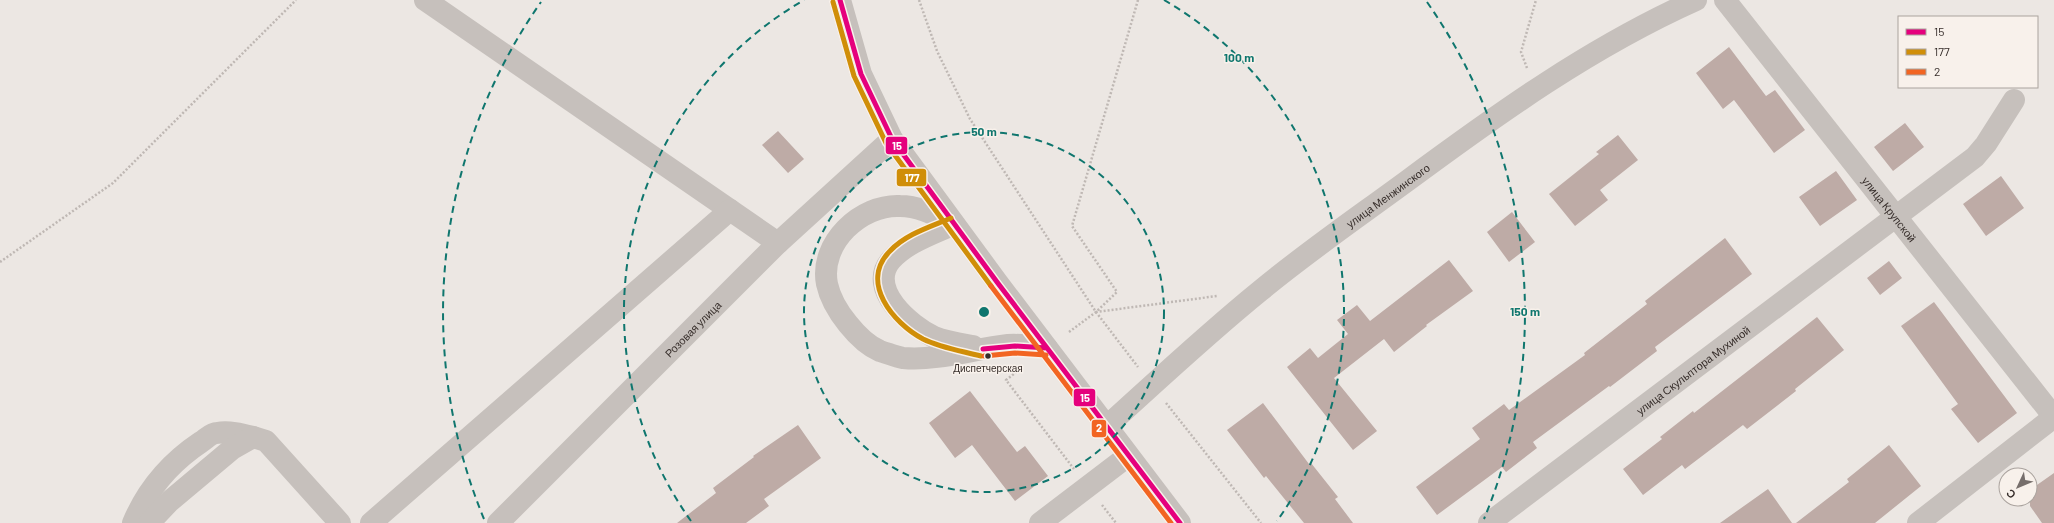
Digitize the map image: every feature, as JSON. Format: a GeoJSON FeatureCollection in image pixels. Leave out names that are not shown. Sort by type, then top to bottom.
{"type":"FeatureCollection","features":[{"type":"Feature","properties":{"kind":"street"},"geometry":{"type":"LineString","coordinates":[[424,0],[778,243]]}},
{"type":"Feature","properties":{"kind":"street"},"geometry":{"type":"LineString","coordinates":[[840,0],[861,74],[892,139],[1106,427],[1180,523]]}},
{"type":"Feature","properties":{"kind":"street","name":"улица Менжинского"},"geometry":{"type":"LineString","coordinates":[[1106,427],[1260,291],[1443,154],[1535,88],[1591,54],[1667,13],[1696,0]]}},
{"type":"Feature","properties":{"kind":"street","name":"улица Крупской"},"geometry":{"type":"LineString","coordinates":[[1725,0],[2054,417]]}},
{"type":"Feature","properties":{"kind":"street","name":"улица Скульптора Мухиной"},"geometry":{"type":"LineString","coordinates":[[1489,523],[1975,157],[1986,144],[2014,100]]}},
{"type":"Feature","properties":{"kind":"street","name":"Розовая улица"},"geometry":{"type":"LineString","coordinates":[[498,523],[778,243],[892,139]]}},
{"type":"Feature","properties":{"kind":"street"},"geometry":{"type":"LineString","coordinates":[[954,224],[928,211],[900,206],[875,209],[856,220],[841,234],[827,260],[827,284],[838,312],[856,334],[877,350],[902,358],[926,358],[1009,345],[1028,345],[1047,348]]}},
{"type":"Feature","properties":{"kind":"street"},"geometry":{"type":"LineString","coordinates":[[371,523],[730,210]]}},
{"type":"Feature","properties":{"kind":"street"},"geometry":{"type":"LineString","coordinates":[[954,224],[900,252],[890,261],[884,272],[883,282],[886,293],[893,303],[920,329],[936,338],[983,349]]}},
{"type":"Feature","properties":{"kind":"street"},"geometry":{"type":"LineString","coordinates":[[1918,523],[2054,417]]}},
{"type":"Feature","properties":{"kind":"street"},"geometry":{"type":"LineString","coordinates":[[133,523],[138,512],[158,480],[185,453],[215,433],[234,432],[266,442],[340,523]]}},
{"type":"Feature","properties":{"kind":"street"},"geometry":{"type":"LineString","coordinates":[[149,523],[170,501],[232,449],[253,437]]}},
{"type":"Feature","properties":{"kind":"street"},"geometry":{"type":"LineString","coordinates":[[1040,523],[1128,456]]}},
{"type":"Feature","properties":{"kind":"path"},"geometry":{"type":"LineString","coordinates":[[0,262],[113,183],[296,0]]}},
{"type":"Feature","properties":{"kind":"path"},"geometry":{"type":"LineString","coordinates":[[919,0],[937,51],[970,119],[1096,312],[1152,386],[1261,523]]}},
{"type":"Feature","properties":{"kind":"path"},"geometry":{"type":"LineString","coordinates":[[1069,332],[1096,312],[1117,292],[1072,226],[1138,0]]}},
{"type":"Feature","properties":{"kind":"path"},"geometry":{"type":"LineString","coordinates":[[1535,88],[1521,52],[1536,0]]}},
{"type":"Feature","properties":{"kind":"path"},"geometry":{"type":"LineString","coordinates":[[1096,312],[1221,296]]}},
{"type":"Feature","properties":{"kind":"path"},"geometry":{"type":"LineString","coordinates":[[1021,368],[1006,380],[1116,523]]}},
{"type":"Feature","properties":{"kind":"building"},"geometry":{"type":"Polygon","coordinates":[[[1729,47],[1766,96],[1775,90],[1805,130],[1774,153],[1734,100],[1723,109],[1696,73],[1729,47]]]}},
{"type":"Feature","properties":{"kind":"building"},"geometry":{"type":"Polygon","coordinates":[[[1905,123],[1924,147],[1893,171],[1874,147],[1905,123]]]}},
{"type":"Feature","properties":{"kind":"building"},"geometry":{"type":"Polygon","coordinates":[[[778,131],[804,159],[788,173],[762,145],[778,131]]]}},
{"type":"Feature","properties":{"kind":"building"},"geometry":{"type":"Polygon","coordinates":[[[1618,135],[1638,160],[1600,190],[1608,200],[1575,226],[1549,194],[1599,154],[1596,152],[1618,135]]]}},
{"type":"Feature","properties":{"kind":"building"},"geometry":{"type":"Polygon","coordinates":[[[1836,171],[1857,200],[1820,226],[1799,197],[1836,171]]]}},
{"type":"Feature","properties":{"kind":"building"},"geometry":{"type":"Polygon","coordinates":[[[2001,176],[2024,208],[1986,236],[1963,204],[2001,176]]]}},
{"type":"Feature","properties":{"kind":"building"},"geometry":{"type":"Polygon","coordinates":[[[1512,212],[1535,242],[1509,262],[1487,232],[1512,212]]]}},
{"type":"Feature","properties":{"kind":"building"},"geometry":{"type":"Polygon","coordinates":[[[1725,238],[1752,274],[1655,347],[1657,351],[1610,387],[1609,386],[1533,442],[1537,448],[1506,472],[1502,467],[1437,515],[1416,487],[1480,439],[1472,428],[1504,404],[1509,410],[1585,355],[1584,353],[1647,304],[1645,301],[1725,238]]]}},
{"type":"Feature","properties":{"kind":"building"},"geometry":{"type":"Polygon","coordinates":[[[1449,260],[1473,291],[1426,325],[1427,326],[1394,352],[1384,339],[1334,378],[1377,431],[1353,450],[1287,367],[1310,348],[1318,358],[1348,334],[1337,320],[1357,305],[1370,321],[1449,260]]]}},
{"type":"Feature","properties":{"kind":"building"},"geometry":{"type":"Polygon","coordinates":[[[1889,261],[1902,278],[1880,295],[1867,278],[1889,261]]]}},
{"type":"Feature","properties":{"kind":"building"},"geometry":{"type":"Polygon","coordinates":[[[1934,302],[2017,413],[1978,443],[1951,409],[1958,404],[1901,326],[1934,302]]]}},
{"type":"Feature","properties":{"kind":"building"},"geometry":{"type":"Polygon","coordinates":[[[1817,317],[1844,350],[1795,389],[1796,391],[1747,429],[1743,425],[1685,469],[1682,465],[1643,495],[1623,469],[1662,439],[1660,437],[1693,411],[1694,413],[1817,317]]]}},
{"type":"Feature","properties":{"kind":"building"},"geometry":{"type":"Polygon","coordinates":[[[970,391],[1017,452],[1025,446],[1048,476],[1015,501],[972,445],[955,458],[929,423],[970,391]]]}},
{"type":"Feature","properties":{"kind":"building"},"geometry":{"type":"Polygon","coordinates":[[[1263,403],[1309,464],[1311,463],[1338,497],[1335,499],[1353,523],[1304,523],[1266,476],[1264,478],[1227,430],[1263,403]]]}},
{"type":"Feature","properties":{"kind":"building"},"geometry":{"type":"Polygon","coordinates":[[[798,425],[821,458],[764,499],[769,506],[746,523],[677,523],[716,493],[713,488],[754,457],[753,456],[798,425]]]}},
{"type":"Feature","properties":{"kind":"building"},"geometry":{"type":"Polygon","coordinates":[[[1889,445],[1921,486],[1875,523],[1796,523],[1849,482],[1847,479],[1889,445]]]}},
{"type":"Feature","properties":{"kind":"building"},"geometry":{"type":"Polygon","coordinates":[[[2054,473],[2054,523],[2042,523],[2031,507],[2038,507],[2038,484],[2054,473]]]}},
{"type":"Feature","properties":{"kind":"building"},"geometry":{"type":"Polygon","coordinates":[[[1768,489],[1792,523],[1720,523],[1768,489]]]}},
{"type":"Feature","properties":{"kind":"transit line","name":"15"},"geometry":{"type":"LineString","coordinates":[[840,0],[861,74],[892,139],[997,282],[1180,523]]}},
{"type":"Feature","properties":{"kind":"transit line","name":"177"},"geometry":{"type":"LineString","coordinates":[[833,2],[854,76],[886,143],[991,286]]}},
{"type":"Feature","properties":{"kind":"transit line","name":"177"},"geometry":{"type":"LineString","coordinates":[[951,218],[911,235],[896,245],[881,263],[878,276],[879,288],[884,301],[891,312],[912,332],[937,345],[981,356]]}},
{"type":"Feature","properties":{"kind":"transit line","name":"2"},"geometry":{"type":"LineString","coordinates":[[991,286],[1171,523]]}},
{"type":"Feature","properties":{"kind":"transit line","name":"15"},"geometry":{"type":"LineString","coordinates":[[983,349],[1015,346],[1047,348]]}},
{"type":"Feature","properties":{"kind":"transit line","name":"2"},"geometry":{"type":"LineString","coordinates":[[984,356],[1015,353],[1046,355]]}},
{"type":"Feature","properties":{"kind":"place","name":"Диспетчерская"},"geometry":{"type":"Point","coordinates":[988,356]}}]}
